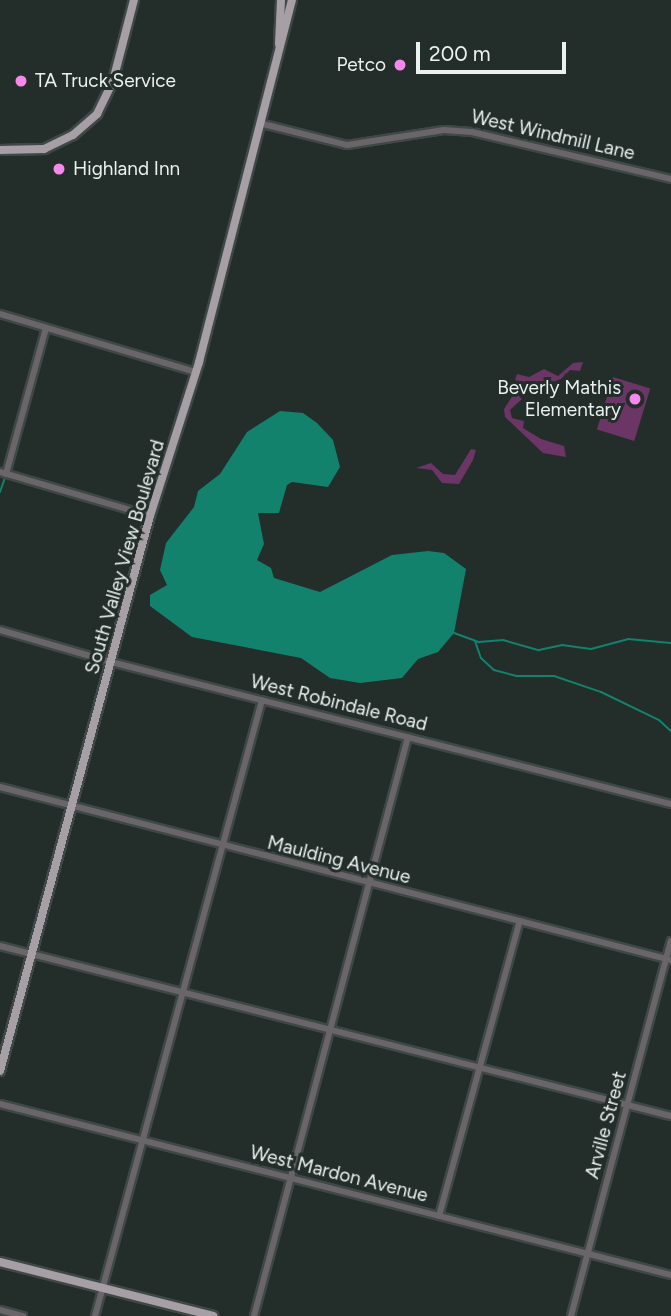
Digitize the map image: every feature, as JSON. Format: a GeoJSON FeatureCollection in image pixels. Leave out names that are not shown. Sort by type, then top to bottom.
{"type":"FeatureCollection","features":[{"type":"Feature","properties":{"kind":"main road"},"geometry":{"type":"LineString","coordinates":[[0,150],[44,149],[73,135],[97,114],[113,81],[134,0]]}},
{"type":"Feature","properties":{"kind":"main road","name":"South Valley View Boulevard"},"geometry":{"type":"LineString","coordinates":[[279,51],[281,0]]}},
{"type":"Feature","properties":{"kind":"main road","name":"South Valley View Boulevard"},"geometry":{"type":"LineString","coordinates":[[0,1071],[150,516],[196,372],[263,124],[292,0]]}},
{"type":"Feature","properties":{"kind":"main road"},"geometry":{"type":"LineString","coordinates":[[0,1262],[213,1316]]}},
{"type":"Feature","properties":{"kind":"street","name":"West Windmill Lane"},"geometry":{"type":"LineString","coordinates":[[263,124],[347,145],[444,130],[472,132],[671,178]]}},
{"type":"Feature","properties":{"kind":"street"},"geometry":{"type":"LineString","coordinates":[[0,314],[196,372]]}},
{"type":"Feature","properties":{"kind":"street"},"geometry":{"type":"LineString","coordinates":[[47,328],[3,473],[150,516]]}},
{"type":"Feature","properties":{"kind":"street","name":"West Robindale Road"},"geometry":{"type":"LineString","coordinates":[[0,630],[111,662],[671,804]]}},
{"type":"Feature","properties":{"kind":"street"},"geometry":{"type":"LineString","coordinates":[[95,1316],[262,700]]}},
{"type":"Feature","properties":{"kind":"street"},"geometry":{"type":"LineString","coordinates":[[254,1316],[408,737]]}},
{"type":"Feature","properties":{"kind":"street","name":"Maulding Avenue"},"geometry":{"type":"LineString","coordinates":[[0,787],[222,847],[668,960]]}},
{"type":"Feature","properties":{"kind":"street"},"geometry":{"type":"LineString","coordinates":[[439,1216],[519,923]]}},
{"type":"Feature","properties":{"kind":"street","name":"Arville Street"},"geometry":{"type":"LineString","coordinates":[[571,1316],[671,942]]}},
{"type":"Feature","properties":{"kind":"street"},"geometry":{"type":"LineString","coordinates":[[0,946],[671,1116]]}},
{"type":"Feature","properties":{"kind":"street","name":"West Mardon Avenue"},"geometry":{"type":"LineString","coordinates":[[0,1104],[671,1275]]}},
{"type":"Feature","properties":{"kind":"street"},"geometry":{"type":"LineString","coordinates":[[0,1310],[23,1316]]}},
{"type":"Feature","properties":{"kind":"shaded area"},"geometry":{"type":"Polygon","coordinates":[[[583,362],[580,371],[570,370],[561,379],[542,386],[515,380],[517,374],[529,377],[544,369],[558,376],[573,363],[583,362]]]}},
{"type":"Feature","properties":{"kind":"shaded area"},"geometry":{"type":"Polygon","coordinates":[[[613,377],[650,388],[634,441],[597,430],[613,377]]]}},
{"type":"Feature","properties":{"kind":"shaded area"},"geometry":{"type":"Polygon","coordinates":[[[515,392],[522,399],[510,410],[512,418],[524,421],[523,428],[541,439],[564,446],[566,457],[543,453],[505,417],[504,409],[515,392]]]}},
{"type":"Feature","properties":{"kind":"shaded area"},"geometry":{"type":"Polygon","coordinates":[[[280,411],[303,413],[317,423],[333,440],[340,467],[328,487],[292,482],[287,485],[279,513],[258,513],[264,544],[257,560],[271,568],[274,578],[320,592],[392,555],[428,551],[444,553],[466,569],[454,633],[438,652],[418,659],[402,678],[360,683],[330,678],[301,658],[192,637],[150,606],[150,595],[167,585],[160,570],[166,543],[194,507],[198,491],[220,474],[247,432],[280,411]]]}},
{"type":"Feature","properties":{"kind":"shaded area"},"geometry":{"type":"Polygon","coordinates":[[[471,449],[476,450],[473,460],[459,484],[442,483],[432,470],[416,468],[431,463],[443,474],[455,475],[471,449]]]}},
{"type":"Feature","properties":{"kind":"waterway"},"geometry":{"type":"LineString","coordinates":[[0,492],[6,475]]}},
{"type":"Feature","properties":{"kind":"waterway"},"geometry":{"type":"LineString","coordinates":[[454,633],[479,642],[503,640],[539,650],[562,645],[591,649],[628,639],[671,643]]}},
{"type":"Feature","properties":{"kind":"waterway"},"geometry":{"type":"LineString","coordinates":[[475,641],[481,658],[494,670],[517,676],[554,676],[601,692],[659,720],[671,731]]}},
{"type":"Feature","properties":{"kind":"place","name":"Petco"},"geometry":{"type":"Point","coordinates":[400,65]}},
{"type":"Feature","properties":{"kind":"place","name":"TA Truck Service"},"geometry":{"type":"Point","coordinates":[21,81]}},
{"type":"Feature","properties":{"kind":"place","name":"Highland Inn"},"geometry":{"type":"Point","coordinates":[59,169]}},
{"type":"Feature","properties":{"kind":"place","name":"Beverly Mathis Elementary"},"geometry":{"type":"Point","coordinates":[635,399]}}]}
